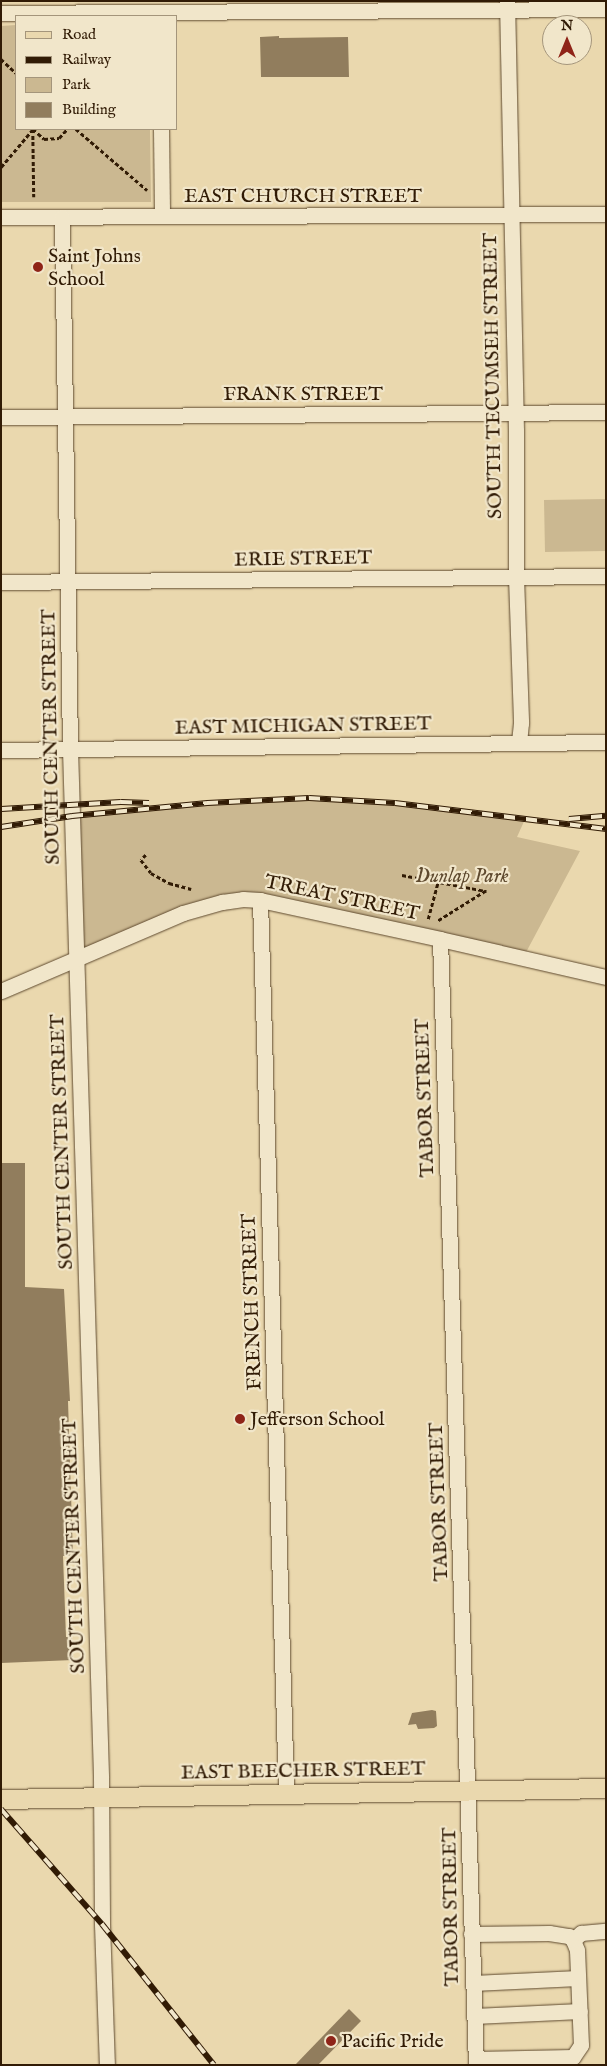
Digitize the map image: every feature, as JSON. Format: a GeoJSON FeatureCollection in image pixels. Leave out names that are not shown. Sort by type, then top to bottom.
{"type":"FeatureCollection","features":[{"type":"Feature","properties":{"kind":"main road","name":"EAST BEECHER STREET"},"geometry":{"type":"LineString","coordinates":[[1,1799],[606,1788]]}},
{"type":"Feature","properties":{"kind":"street"},"geometry":{"type":"LineString","coordinates":[[1,12],[61,6],[159,13],[507,5],[606,9]]}},
{"type":"Feature","properties":{"kind":"street","name":"SOUTH TECUMSEH STREET"},"geometry":{"type":"LineString","coordinates":[[507,5],[515,412],[516,576],[521,723],[519,742]]}},
{"type":"Feature","properties":{"kind":"street"},"geometry":{"type":"LineString","coordinates":[[161,130],[162,216]]}},
{"type":"Feature","properties":{"kind":"street","name":"EAST CHURCH STREET"},"geometry":{"type":"LineString","coordinates":[[1,217],[510,216],[606,214]]}},
{"type":"Feature","properties":{"kind":"street","name":"SOUTH CENTER STREET"},"geometry":{"type":"LineString","coordinates":[[62,217],[70,749],[101,1797],[102,1924],[107,2065]]}},
{"type":"Feature","properties":{"kind":"street","name":"FRANK STREET"},"geometry":{"type":"LineString","coordinates":[[1,417],[606,412]]}},
{"type":"Feature","properties":{"kind":"street","name":"ERIE STREET"},"geometry":{"type":"LineString","coordinates":[[1,582],[606,576]]}},
{"type":"Feature","properties":{"kind":"street","name":"EAST MICHIGAN STREET"},"geometry":{"type":"LineString","coordinates":[[1,750],[606,742]]}},
{"type":"Feature","properties":{"kind":"street","name":"TREAT STREET"},"geometry":{"type":"LineString","coordinates":[[1,991],[183,913],[222,902],[243,899],[260,900],[606,977]]}},
{"type":"Feature","properties":{"kind":"street","name":"FRENCH STREET"},"geometry":{"type":"LineString","coordinates":[[260,900],[286,1794]]}},
{"type":"Feature","properties":{"kind":"street","name":"TABOR STREET"},"geometry":{"type":"LineString","coordinates":[[440,939],[469,1790],[471,1934],[476,2062]]}},
{"type":"Feature","properties":{"kind":"street"},"geometry":{"type":"LineString","coordinates":[[573,1940],[582,1934],[606,1931]]}},
{"type":"Feature","properties":{"kind":"street"},"geometry":{"type":"LineString","coordinates":[[471,1934],[549,1933],[568,1936],[573,1940],[577,1950],[580,2011],[581,2044],[573,2057],[476,2062]]}},
{"type":"Feature","properties":{"kind":"street"},"geometry":{"type":"LineString","coordinates":[[473,1983],[578,1978]]}},
{"type":"Feature","properties":{"kind":"street"},"geometry":{"type":"LineString","coordinates":[[474,2016],[580,2011]]}},
{"type":"Feature","properties":{"kind":"path"},"geometry":{"type":"LineString","coordinates":[[1,59],[15,72]]}},
{"type":"Feature","properties":{"kind":"path"},"geometry":{"type":"LineString","coordinates":[[1,168],[32,130]]}},
{"type":"Feature","properties":{"kind":"path"},"geometry":{"type":"LineString","coordinates":[[33,130],[34,197]]}},
{"type":"Feature","properties":{"kind":"path"},"geometry":{"type":"LineString","coordinates":[[34,130],[44,139],[59,138],[66,130]]}},
{"type":"Feature","properties":{"kind":"path"},"geometry":{"type":"LineString","coordinates":[[77,130],[153,196]]}},
{"type":"Feature","properties":{"kind":"path"},"geometry":{"type":"LineString","coordinates":[[146,855],[142,860],[151,873],[169,883],[191,889]]}},
{"type":"Feature","properties":{"kind":"path"},"geometry":{"type":"LineString","coordinates":[[402,875],[486,891],[438,921]]}},
{"type":"Feature","properties":{"kind":"path"},"geometry":{"type":"LineString","coordinates":[[428,919],[438,882]]}},
{"type":"Feature","properties":{"kind":"green space"},"geometry":{"type":"Polygon","coordinates":[[[15,25],[15,130],[150,130],[151,202],[1,202],[1,26],[15,25]]]}},
{"type":"Feature","properties":{"kind":"green space"},"geometry":{"type":"Polygon","coordinates":[[[606,499],[606,551],[545,552],[544,500],[606,499]]]}},
{"type":"Feature","properties":{"kind":"green space","name":"Dunlap Park"},"geometry":{"type":"Polygon","coordinates":[[[309,798],[395,803],[526,817],[517,837],[580,851],[523,958],[243,899],[77,960],[72,816],[207,803],[309,798]]]}},
{"type":"Feature","properties":{"kind":"building"},"geometry":{"type":"Polygon","coordinates":[[[279,36],[279,38],[348,37],[349,77],[261,77],[260,37],[279,36]]]}},
{"type":"Feature","properties":{"kind":"building"},"geometry":{"type":"Polygon","coordinates":[[[1,1163],[25,1163],[25,1287],[64,1289],[70,1401],[68,1401],[73,1556],[63,1556],[66,1637],[72,1637],[73,1660],[1,1663],[1,1163]]]}},
{"type":"Feature","properties":{"kind":"building"},"geometry":{"type":"Polygon","coordinates":[[[436,1711],[437,1726],[434,1728],[418,1729],[416,1724],[408,1725],[412,1713],[436,1711]]]}},
{"type":"Feature","properties":{"kind":"building"},"geometry":{"type":"Polygon","coordinates":[[[349,2009],[361,2021],[318,2065],[295,2065],[349,2009]]]}},
{"type":"Feature","properties":{"kind":"railway"},"geometry":{"type":"LineString","coordinates":[[1,827],[72,816],[207,803],[309,798],[395,803],[606,829]]}},
{"type":"Feature","properties":{"kind":"railway"},"geometry":{"type":"LineString","coordinates":[[1,809],[121,802],[149,803]]}},
{"type":"Feature","properties":{"kind":"railway"},"geometry":{"type":"LineString","coordinates":[[569,819],[606,816]]}},
{"type":"Feature","properties":{"kind":"railway"},"geometry":{"type":"LineString","coordinates":[[1,1809],[102,1924],[214,2065]]}},
{"type":"Feature","properties":{"kind":"place","name":"Saint Johns School"},"geometry":{"type":"Point","coordinates":[38,267]}},
{"type":"Feature","properties":{"kind":"place","name":"Jefferson School"},"geometry":{"type":"Point","coordinates":[240,1419]}},
{"type":"Feature","properties":{"kind":"place","name":"Pacific Pride"},"geometry":{"type":"Point","coordinates":[331,2041]}}]}
